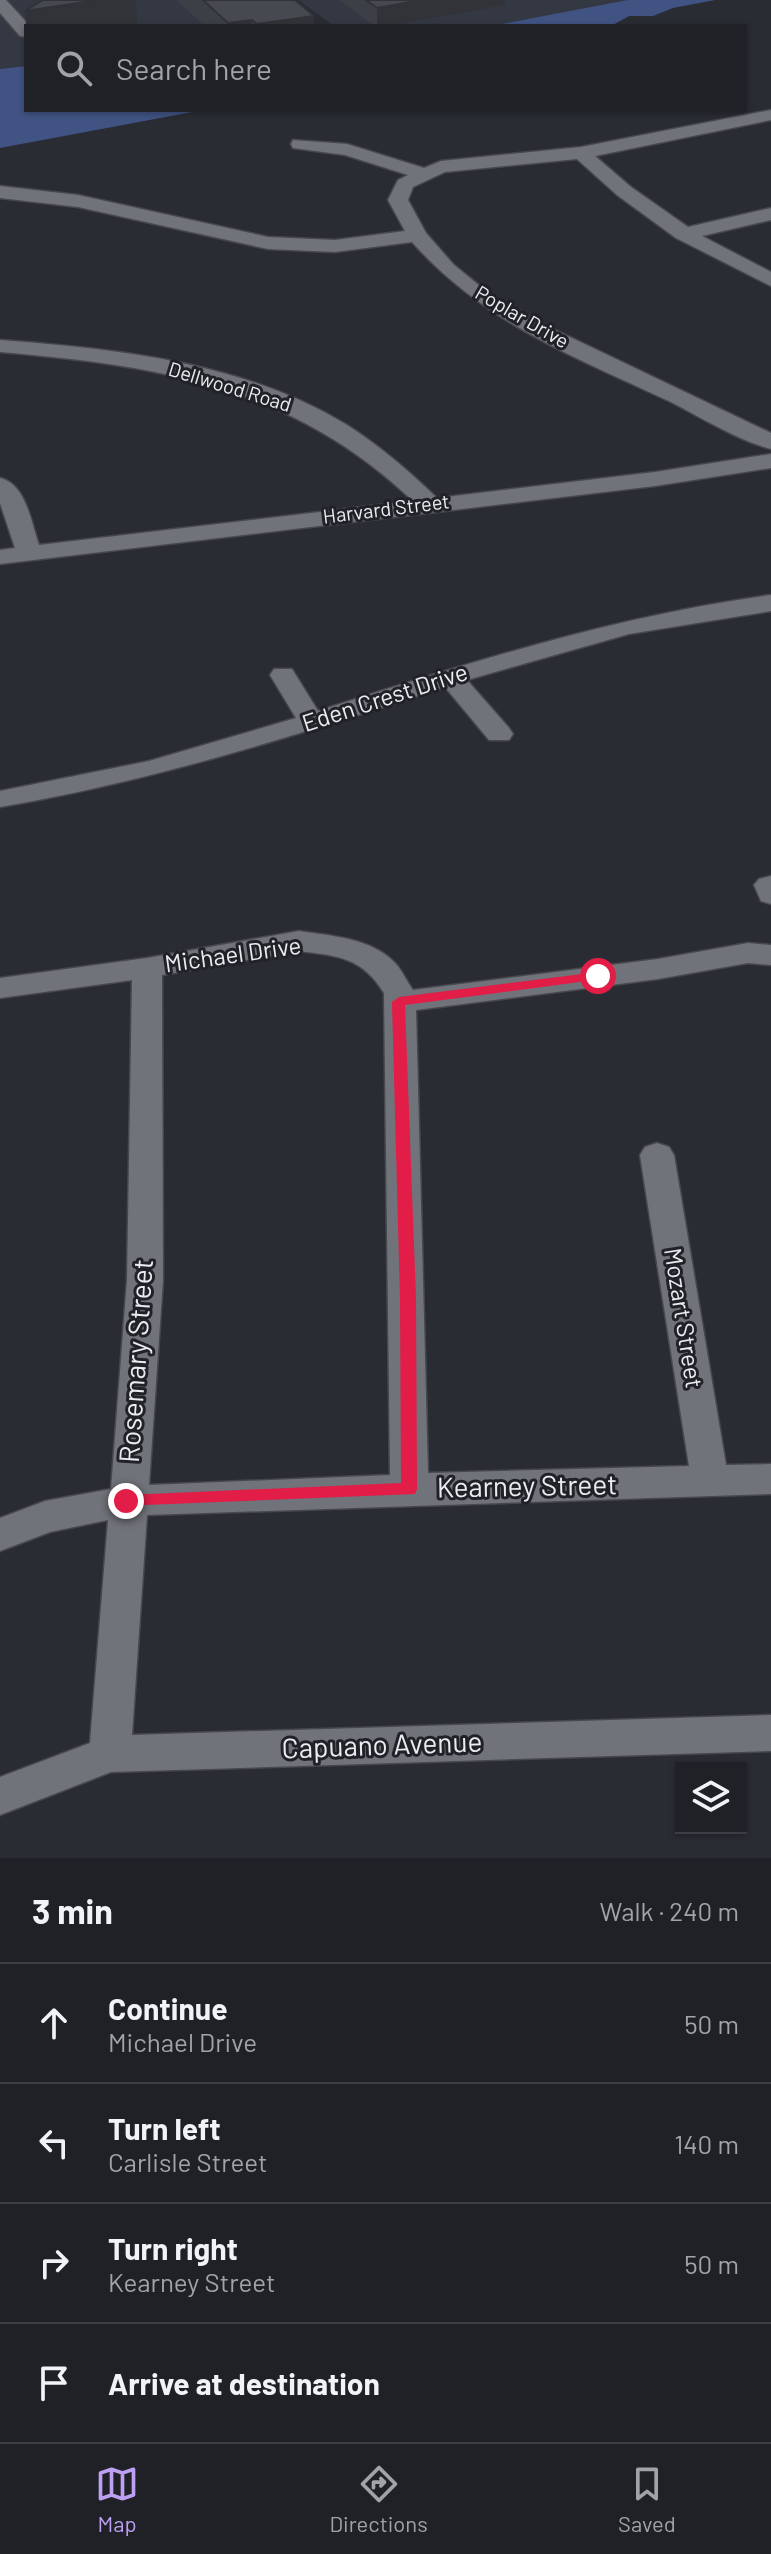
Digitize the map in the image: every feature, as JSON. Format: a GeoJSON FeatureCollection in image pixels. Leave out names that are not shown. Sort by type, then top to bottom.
{"type":"FeatureCollection","features":[{"type":"Feature","properties":{"kind":"street"},"geometry":{"type":"LineString","coordinates":[[0,3],[24,30]]}},
{"type":"Feature","properties":{"kind":"street"},"geometry":{"type":"LineString","coordinates":[[707,112],[725,123]]}},
{"type":"Feature","properties":{"kind":"street"},"geometry":{"type":"LineString","coordinates":[[300,144],[347,150],[423,174],[473,162],[581,153],[771,115]]}},
{"type":"Feature","properties":{"kind":"street"},"geometry":{"type":"LineString","coordinates":[[581,153],[641,205],[683,234],[771,280]]}},
{"type":"Feature","properties":{"kind":"street","name":"Poplar Drive"},"geometry":{"type":"LineString","coordinates":[[423,174],[405,184],[398,200],[417,235],[447,269],[484,299],[541,332],[771,442]]}},
{"type":"Feature","properties":{"kind":"street"},"geometry":{"type":"LineString","coordinates":[[0,192],[94,201],[233,237],[275,243],[331,246],[417,235]]}},
{"type":"Feature","properties":{"kind":"street"},"geometry":{"type":"LineString","coordinates":[[683,234],[771,214]]}},
{"type":"Feature","properties":{"kind":"street","name":"Dellwood Road"},"geometry":{"type":"LineString","coordinates":[[0,346],[137,360],[266,394],[320,417],[361,441],[404,476],[430,504]]}},
{"type":"Feature","properties":{"kind":"street","name":"Harvard Street"},"geometry":{"type":"LineString","coordinates":[[0,557],[655,479],[771,461]]}},
{"type":"Feature","properties":{"kind":"street"},"geometry":{"type":"LineString","coordinates":[[0,485],[8,491],[29,553]]}},
{"type":"Feature","properties":{"kind":"street","name":"Eden Crest Drive"},"geometry":{"type":"LineString","coordinates":[[0,799],[141,772],[609,631],[690,614],[771,603]]}},
{"type":"Feature","properties":{"kind":"street"},"geometry":{"type":"LineString","coordinates":[[283,675],[312,722]]}},
{"type":"Feature","properties":{"kind":"street"},"geometry":{"type":"LineString","coordinates":[[450,677],[499,734]]}},
{"type":"Feature","properties":{"kind":"street","name":"Michael Drive"},"geometry":{"type":"LineString","coordinates":[[0,988],[147,968],[299,941],[334,945],[362,954],[384,969],[399,993],[399,1002]]}},
{"type":"Feature","properties":{"kind":"street"},"geometry":{"type":"LineString","coordinates":[[409,1489],[408,1299],[399,1002],[658,969],[748,953],[771,955]]}},
{"type":"Feature","properties":{"kind":"street","name":"Rosemary Street"},"geometry":{"type":"LineString","coordinates":[[110,1754],[126,1501],[145,1280],[147,968]]}},
{"type":"Feature","properties":{"kind":"street","name":"Mozart Street"},"geometry":{"type":"LineString","coordinates":[[657,1155],[710,1481]]}},
{"type":"Feature","properties":{"kind":"street","name":"Kearney Street"},"geometry":{"type":"LineString","coordinates":[[0,1535],[45,1517],[126,1501],[771,1479]]}},
{"type":"Feature","properties":{"kind":"street","name":"Capuano Avenue"},"geometry":{"type":"LineString","coordinates":[[0,1796],[110,1754],[771,1733]]}},
{"type":"Feature","properties":{"kind":"shaded area"},"geometry":{"type":"Polygon","coordinates":[[[0,0],[275,0],[306,24],[24,24],[24,66],[0,69],[0,0]]]}},
{"type":"Feature","properties":{"kind":"shaded area"},"geometry":{"type":"Polygon","coordinates":[[[298,0],[633,0],[502,24],[331,24],[298,0]]]}},
{"type":"Feature","properties":{"kind":"shaded area"},"geometry":{"type":"Polygon","coordinates":[[[628,0],[715,0],[673,8],[653,16],[629,16],[615,24],[502,24],[628,0]]]}},
{"type":"Feature","properties":{"kind":"shaded area"},"geometry":{"type":"Polygon","coordinates":[[[24,66],[24,112],[192,112],[0,148],[0,69],[24,66]]]}},
{"type":"Feature","properties":{"kind":"building"},"geometry":{"type":"Polygon","coordinates":[[[43,0],[98,0],[25,11],[43,0]]]}},
{"type":"Feature","properties":{"kind":"building"},"geometry":{"type":"Polygon","coordinates":[[[203,0],[295,0],[314,16],[257,24],[252,20],[228,23],[203,0]]]}},
{"type":"Feature","properties":{"kind":"building"},"geometry":{"type":"Polygon","coordinates":[[[366,0],[421,0],[377,8],[366,0]]]}},
{"type":"Feature","properties":{"kind":"route"},"geometry":{"type":"LineString","coordinates":[[126,1501],[409,1489],[408,1299],[399,1002],[598,976]]}}]}
